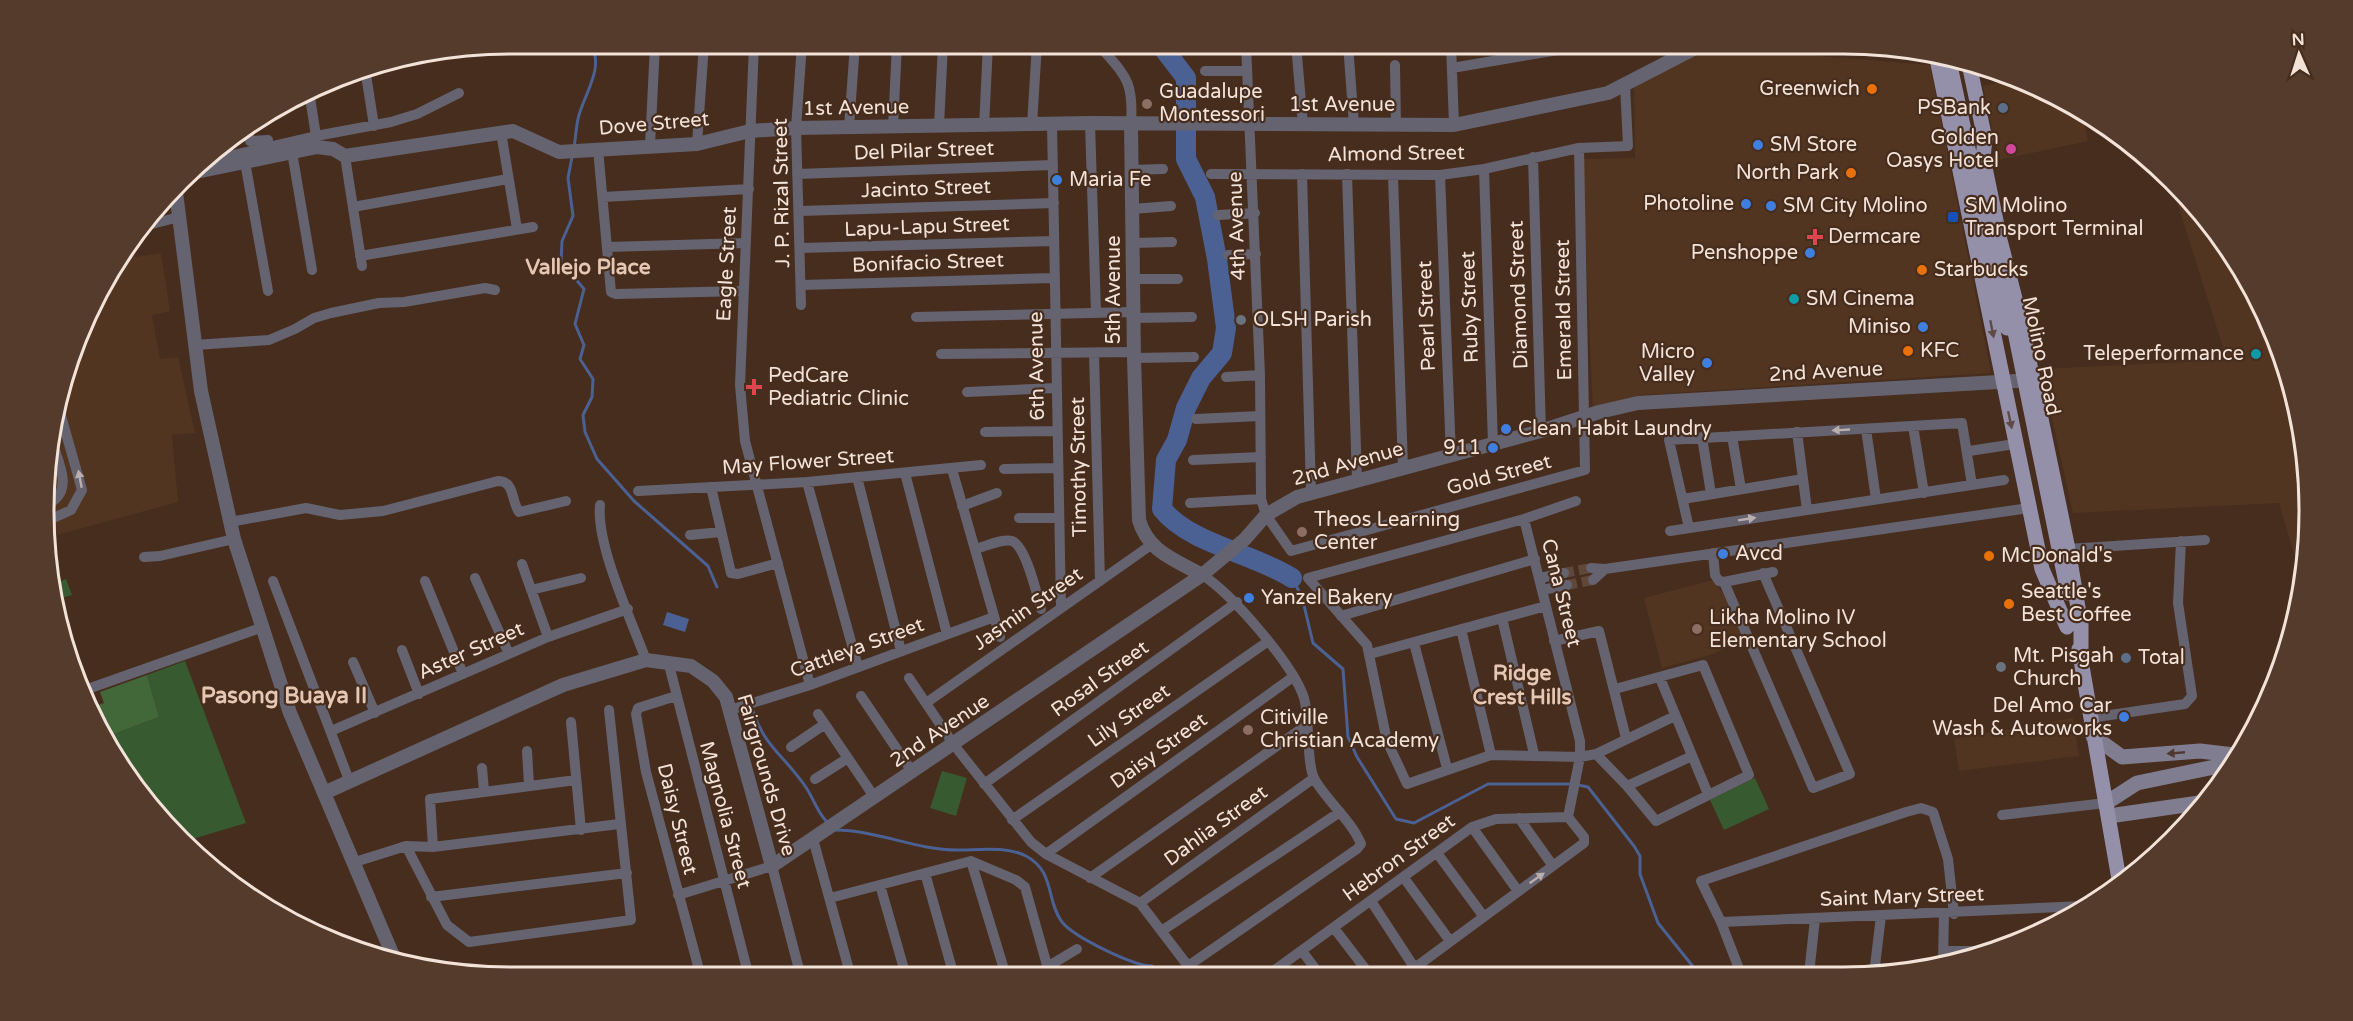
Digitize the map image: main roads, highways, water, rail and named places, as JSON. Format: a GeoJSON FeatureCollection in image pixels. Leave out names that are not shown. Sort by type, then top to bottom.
{"type":"FeatureCollection","features":[{"type":"Feature","properties":{"kind":"main road","name":"Molino Road"},"geometry":{"type":"LineString","coordinates":[[1938,64],[2044,578],[2067,627]]}},
{"type":"Feature","properties":{"kind":"main road","name":"Molino Road"},"geometry":{"type":"LineString","coordinates":[[1950,67],[2063,594],[2081,658]]}},
{"type":"Feature","properties":{"kind":"main road","name":"Molino Road"},"geometry":{"type":"LineString","coordinates":[[1958,69],[2063,594],[2076,676],[2083,684]]}},
{"type":"Feature","properties":{"kind":"main road","name":"Molino Road"},"geometry":{"type":"LineString","coordinates":[[1970,73],[1985,139],[1983,158],[2068,549],[2081,625],[2083,684],[2118,874]]}},
{"type":"Feature","properties":{"kind":"main road"},"geometry":{"type":"LineString","coordinates":[[2093,736],[2122,757],[2200,751],[2228,754]]}},
{"type":"Feature","properties":{"kind":"main road"},"geometry":{"type":"LineString","coordinates":[[2107,809],[2137,783],[2221,766]]}},
{"type":"Feature","properties":{"kind":"main road"},"geometry":{"type":"LineString","coordinates":[[2107,809],[2193,803]]}},
{"type":"Feature","properties":{"kind":"water"},"geometry":{"type":"Polygon","coordinates":[[[667,612],[689,619],[685,632],[663,625],[667,612]]]}},
{"type":"Feature","properties":{"kind":"waterway"},"geometry":{"type":"LineString","coordinates":[[574,147],[579,115],[595,71],[595,54]]}},
{"type":"Feature","properties":{"kind":"waterway"},"geometry":{"type":"LineString","coordinates":[[1168,54],[1186,78],[1186,159],[1205,197],[1217,259],[1226,328],[1222,353],[1201,378],[1186,408],[1177,440],[1166,460],[1162,509],[1174,521],[1205,540],[1276,569],[1292,578]]}},
{"type":"Feature","properties":{"kind":"waterway"},"geometry":{"type":"LineString","coordinates":[[572,157],[568,178],[573,216],[562,241],[561,262],[584,289],[575,324],[584,345],[580,359],[593,379],[592,397],[583,415],[585,432],[597,459],[634,501],[708,566],[717,587]]}},
{"type":"Feature","properties":{"kind":"waterway"},"geometry":{"type":"LineString","coordinates":[[1292,578],[1302,597],[1313,643],[1343,669],[1348,737],[1357,757],[1396,819],[1414,823],[1488,784],[1572,784]]}},
{"type":"Feature","properties":{"kind":"waterway"},"geometry":{"type":"LineString","coordinates":[[753,711],[763,734],[800,779],[826,821]]}},
{"type":"Feature","properties":{"kind":"waterway"},"geometry":{"type":"LineString","coordinates":[[1578,785],[1588,787],[1634,846],[1640,856],[1640,874],[1658,923],[1693,967]]}},
{"type":"Feature","properties":{"kind":"waterway"},"geometry":{"type":"LineString","coordinates":[[835,830],[866,833],[927,847],[1001,850],[1026,856],[1042,870],[1062,922],[1091,943],[1118,956],[1153,967]]}},
{"type":"Feature","properties":{"kind":"tunnel"},"geometry":{"type":"LineString","coordinates":[[1564,573],[1591,568]]}},
{"type":"Feature","properties":{"kind":"tunnel"},"geometry":{"type":"LineString","coordinates":[[1567,585],[1593,580]]}},
{"type":"Feature","properties":{"kind":"place","name":"Greenwich"},"geometry":{"type":"Point","coordinates":[1872,89]}},
{"type":"Feature","properties":{"kind":"place","name":"Guadalupe Montessori"},"geometry":{"type":"Point","coordinates":[1147,104]}},
{"type":"Feature","properties":{"kind":"place","name":"PSBank"},"geometry":{"type":"Point","coordinates":[2003,108]}},
{"type":"Feature","properties":{"kind":"place","name":"SM Store"},"geometry":{"type":"Point","coordinates":[1758,145]}},
{"type":"Feature","properties":{"kind":"place","name":"Golden Oasys Hotel"},"geometry":{"type":"Point","coordinates":[2011,149]}},
{"type":"Feature","properties":{"kind":"place","name":"North Park"},"geometry":{"type":"Point","coordinates":[1851,173]}},
{"type":"Feature","properties":{"kind":"place","name":"Maria Fe"},"geometry":{"type":"Point","coordinates":[1057,180]}},
{"type":"Feature","properties":{"kind":"place","name":"Photoline"},"geometry":{"type":"Point","coordinates":[1746,204]}},
{"type":"Feature","properties":{"kind":"place","name":"SM City Molino"},"geometry":{"type":"Point","coordinates":[1771,206]}},
{"type":"Feature","properties":{"kind":"place","name":"SM Molino Transport Terminal"},"geometry":{"type":"Point","coordinates":[1953,217]}},
{"type":"Feature","properties":{"kind":"place","name":"Dermcare"},"geometry":{"type":"Point","coordinates":[1815,237]}},
{"type":"Feature","properties":{"kind":"place","name":"Penshoppe"},"geometry":{"type":"Point","coordinates":[1810,253]}},
{"type":"Feature","properties":{"kind":"place","name":"Starbucks"},"geometry":{"type":"Point","coordinates":[1922,270]}},
{"type":"Feature","properties":{"kind":"place","name":"SM Cinema"},"geometry":{"type":"Point","coordinates":[1794,299]}},
{"type":"Feature","properties":{"kind":"place","name":"OLSH Parish"},"geometry":{"type":"Point","coordinates":[1241,320]}},
{"type":"Feature","properties":{"kind":"place","name":"Miniso"},"geometry":{"type":"Point","coordinates":[1923,327]}},
{"type":"Feature","properties":{"kind":"place","name":"KFC"},"geometry":{"type":"Point","coordinates":[1908,351]}},
{"type":"Feature","properties":{"kind":"place","name":"Teleperformance"},"geometry":{"type":"Point","coordinates":[2256,354]}},
{"type":"Feature","properties":{"kind":"place","name":"Micro Valley"},"geometry":{"type":"Point","coordinates":[1707,363]}},
{"type":"Feature","properties":{"kind":"place","name":"PedCare Pediatric Clinic"},"geometry":{"type":"Point","coordinates":[754,387]}},
{"type":"Feature","properties":{"kind":"place","name":"Clean Habit Laundry"},"geometry":{"type":"Point","coordinates":[1506,429]}},
{"type":"Feature","properties":{"kind":"place","name":"911"},"geometry":{"type":"Point","coordinates":[1493,448]}},
{"type":"Feature","properties":{"kind":"place","name":"Theos Learning Center"},"geometry":{"type":"Point","coordinates":[1302,532]}},
{"type":"Feature","properties":{"kind":"place","name":"Avcd"},"geometry":{"type":"Point","coordinates":[1723,554]}},
{"type":"Feature","properties":{"kind":"place","name":"McDonald's"},"geometry":{"type":"Point","coordinates":[1989,556]}},
{"type":"Feature","properties":{"kind":"place","name":"Yanzel Bakery"},"geometry":{"type":"Point","coordinates":[1249,598]}},
{"type":"Feature","properties":{"kind":"place","name":"Seattle's Best Coffee"},"geometry":{"type":"Point","coordinates":[2009,604]}},
{"type":"Feature","properties":{"kind":"place","name":"Likha Molino IV Elementary School"},"geometry":{"type":"Point","coordinates":[1697,629]}},
{"type":"Feature","properties":{"kind":"place","name":"Total"},"geometry":{"type":"Point","coordinates":[2126,658]}},
{"type":"Feature","properties":{"kind":"place","name":"Mt. Pisgah Church"},"geometry":{"type":"Point","coordinates":[2001,667]}},
{"type":"Feature","properties":{"kind":"place","name":"Del Amo Car Wash & Autoworks"},"geometry":{"type":"Point","coordinates":[2124,717]}},
{"type":"Feature","properties":{"kind":"place","name":"Citiville Christian Academy"},"geometry":{"type":"Point","coordinates":[1248,730]}},
{"type":"Feature","properties":{"kind":"district","name":"Vallejo Place"},"geometry":{"type":"Point","coordinates":[588,267]}},
{"type":"Feature","properties":{"kind":"district","name":"Ridge Crest Hills"},"geometry":{"type":"Point","coordinates":[1522,685]}},
{"type":"Feature","properties":{"kind":"district","name":"Pasong Buaya II"},"geometry":{"type":"Point","coordinates":[284,696]}}]}
